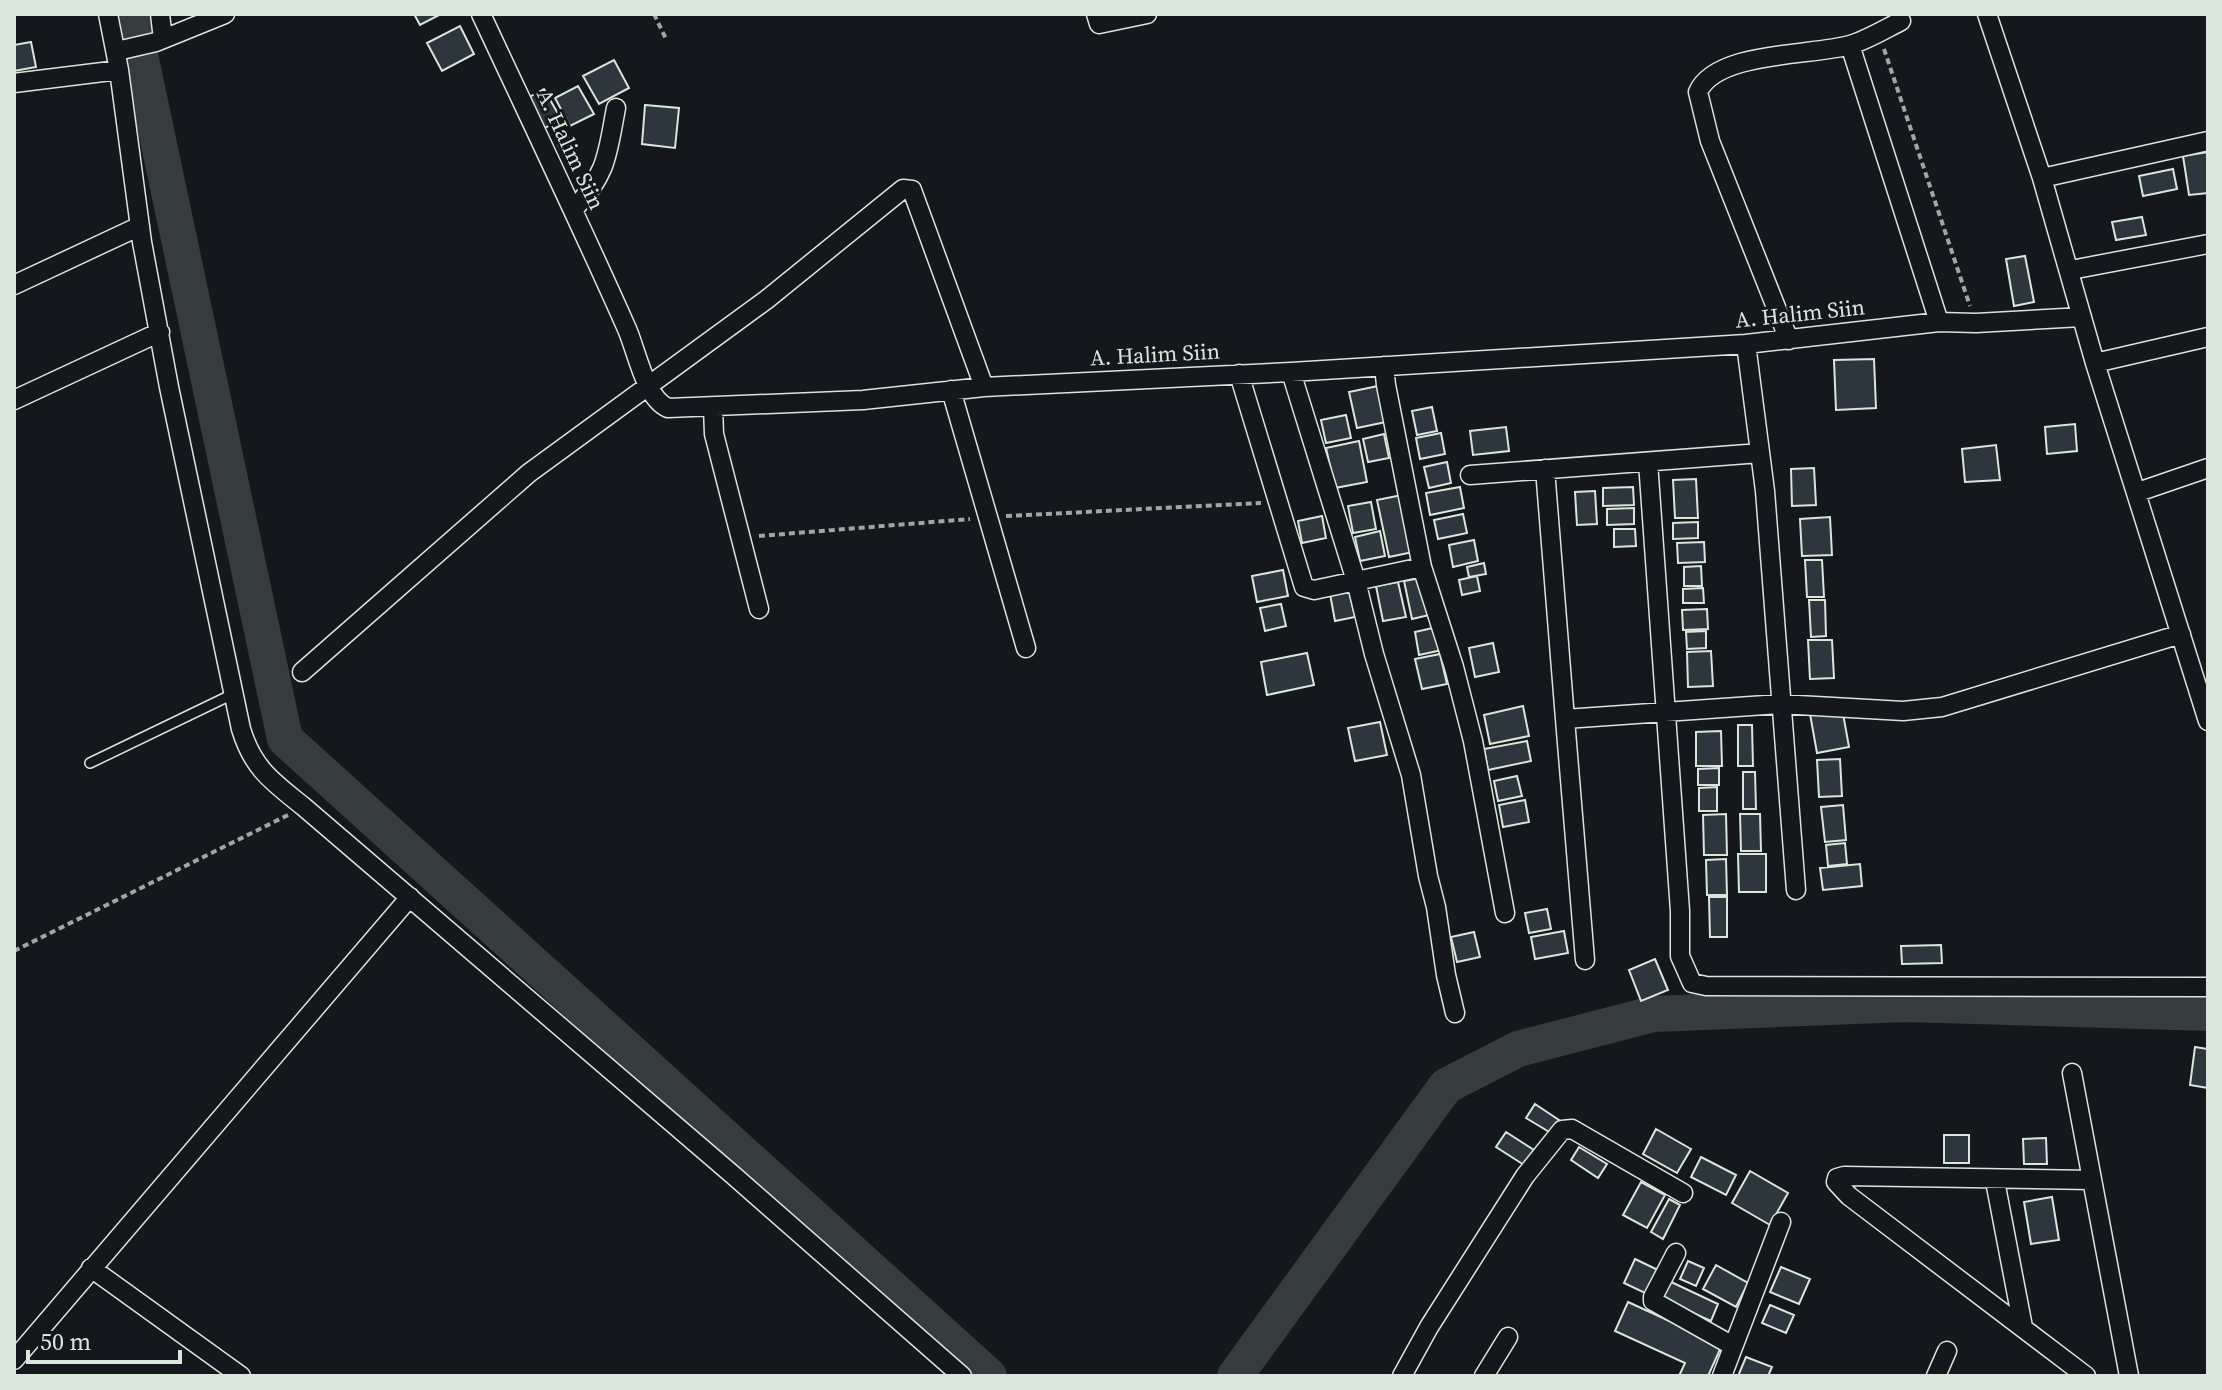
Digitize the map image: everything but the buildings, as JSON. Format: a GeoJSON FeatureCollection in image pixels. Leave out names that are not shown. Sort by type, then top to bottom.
{"type":"FeatureCollection","features":[{"type":"Feature","properties":{"kind":"street"},"geometry":{"type":"LineString","coordinates":[[108,14],[122,56],[140,226],[160,332],[233,694],[244,741],[257,766],[267,778],[410,897],[962,1376]]}},
{"type":"Feature","properties":{"kind":"street"},"geometry":{"type":"LineString","coordinates":[[160,14],[160,40]]}},
{"type":"Feature","properties":{"kind":"street"},"geometry":{"type":"LineString","coordinates":[[14,83],[122,56],[225,14]]}},
{"type":"Feature","properties":{"kind":"street","name":"A. Halim Siin"},"geometry":{"type":"LineString","coordinates":[[481,14],[574,209],[648,386],[660,404],[713,420],[984,387],[1746,344],[1939,322],[2082,317]]}},
{"type":"Feature","properties":{"kind":"street"},"geometry":{"type":"LineString","coordinates":[[1096,14],[1099,24],[1147,14]]}},
{"type":"Feature","properties":{"kind":"street"},"geometry":{"type":"LineString","coordinates":[[1987,14],[2071,270],[2095,363],[2208,721]]}},
{"type":"Feature","properties":{"kind":"street"},"geometry":{"type":"LineString","coordinates":[[1789,340],[1710,141],[1698,92],[1703,82],[1739,62],[1850,45],[1901,21]]}},
{"type":"Feature","properties":{"kind":"street"},"geometry":{"type":"LineString","coordinates":[[1850,45],[1939,322]]}},
{"type":"Feature","properties":{"kind":"street"},"geometry":{"type":"LineString","coordinates":[[574,209],[591,191],[604,168],[616,108]]}},
{"type":"Feature","properties":{"kind":"street"},"geometry":{"type":"LineString","coordinates":[[2042,178],[2208,141]]}},
{"type":"Feature","properties":{"kind":"street"},"geometry":{"type":"LineString","coordinates":[[302,672],[529,473],[766,300],[884,204],[909,188],[984,387]]}},
{"type":"Feature","properties":{"kind":"street"},"geometry":{"type":"LineString","coordinates":[[14,285],[140,226]]}},
{"type":"Feature","properties":{"kind":"street"},"geometry":{"type":"LineString","coordinates":[[2071,270],[2208,244]]}},
{"type":"Feature","properties":{"kind":"street"},"geometry":{"type":"LineString","coordinates":[[14,400],[160,332]]}},
{"type":"Feature","properties":{"kind":"street"},"geometry":{"type":"LineString","coordinates":[[2095,363],[2208,337]]}},
{"type":"Feature","properties":{"kind":"street"},"geometry":{"type":"LineString","coordinates":[[1746,344],[1760,453],[1796,890]]}},
{"type":"Feature","properties":{"kind":"street"},"geometry":{"type":"LineString","coordinates":[[1384,366],[1422,567],[1454,667],[1473,741],[1505,913]]}},
{"type":"Feature","properties":{"kind":"street"},"geometry":{"type":"LineString","coordinates":[[1291,372],[1356,581],[1411,775],[1455,1013]]}},
{"type":"Feature","properties":{"kind":"street"},"geometry":{"type":"LineString","coordinates":[[1239,374],[1304,587],[1314,590],[1422,567]]}},
{"type":"Feature","properties":{"kind":"street"},"geometry":{"type":"LineString","coordinates":[[951,390],[1026,648]]}},
{"type":"Feature","properties":{"kind":"street"},"geometry":{"type":"LineString","coordinates":[[713,420],[759,609]]}},
{"type":"Feature","properties":{"kind":"street"},"geometry":{"type":"LineString","coordinates":[[1470,475],[1760,453]]}},
{"type":"Feature","properties":{"kind":"street"},"geometry":{"type":"LineString","coordinates":[[1648,462],[1680,911],[1680,956],[1692,983],[1706,986],[2208,987]]}},
{"type":"Feature","properties":{"kind":"street"},"geometry":{"type":"LineString","coordinates":[[2138,492],[2208,468]]}},
{"type":"Feature","properties":{"kind":"street"},"geometry":{"type":"LineString","coordinates":[[1545,469],[1585,960]]}},
{"type":"Feature","properties":{"kind":"street"},"geometry":{"type":"LineString","coordinates":[[1565,719],[1780,704],[1903,711],[1942,707],[2181,634]]}},
{"type":"Feature","properties":{"kind":"street"},"geometry":{"type":"LineString","coordinates":[[14,1360],[410,897]]}},
{"type":"Feature","properties":{"kind":"street"},"geometry":{"type":"LineString","coordinates":[[2072,1073],[2129,1376]]}},
{"type":"Feature","properties":{"kind":"street"},"geometry":{"type":"LineString","coordinates":[[1402,1376],[1429,1327],[1525,1176],[1562,1130],[1572,1129],[1683,1193]]}},
{"type":"Feature","properties":{"kind":"street"},"geometry":{"type":"LineString","coordinates":[[2086,1376],[1849,1196],[1836,1182],[1841,1176],[1995,1181],[2092,1180]]}},
{"type":"Feature","properties":{"kind":"street"},"geometry":{"type":"LineString","coordinates":[[1995,1181],[2023,1327]]}},
{"type":"Feature","properties":{"kind":"street"},"geometry":{"type":"LineString","coordinates":[[1722,1376],[1781,1222]]}},
{"type":"Feature","properties":{"kind":"street"},"geometry":{"type":"LineString","coordinates":[[1676,1253],[1653,1301],[1733,1346]]}},
{"type":"Feature","properties":{"kind":"street"},"geometry":{"type":"LineString","coordinates":[[91,1268],[241,1376]]}},
{"type":"Feature","properties":{"kind":"street"},"geometry":{"type":"LineString","coordinates":[[1484,1376],[1508,1337]]}},
{"type":"Feature","properties":{"kind":"street"},"geometry":{"type":"LineString","coordinates":[[1936,1376],[1947,1351]]}},
{"type":"Feature","properties":{"kind":"lane"},"geometry":{"type":"LineString","coordinates":[[90,763],[233,694]]}},
{"type":"Feature","properties":{"kind":"path"},"geometry":{"type":"LineString","coordinates":[[654,14],[666,39]]}},
{"type":"Feature","properties":{"kind":"path"},"geometry":{"type":"LineString","coordinates":[[1878,32],[1976,323]]}},
{"type":"Feature","properties":{"kind":"path"},"geometry":{"type":"LineString","coordinates":[[14,951],[304,807]]}},
{"type":"Feature","properties":{"kind":"waterway"},"geometry":{"type":"LineString","coordinates":[[130,14],[285,739],[989,1376]]}},
{"type":"Feature","properties":{"kind":"waterway"},"geometry":{"type":"LineString","coordinates":[[1235,1376],[1446,1086],[1518,1049],[1653,1014],[1907,1004],[2208,1013]]}}]}
